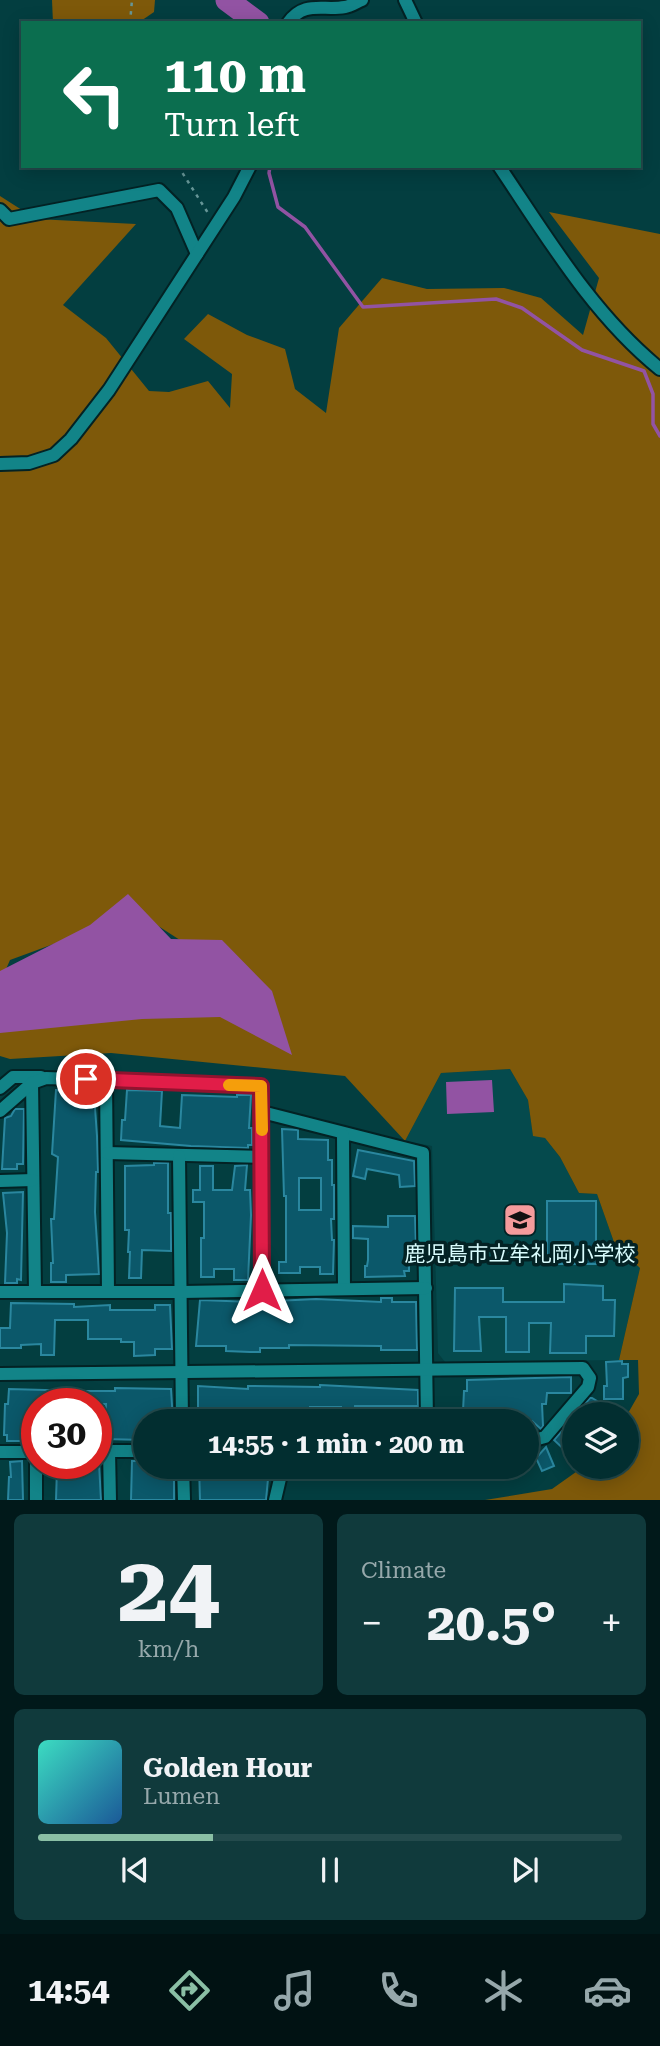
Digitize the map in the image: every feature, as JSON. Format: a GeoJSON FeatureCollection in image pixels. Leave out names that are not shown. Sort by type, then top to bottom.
{"type":"FeatureCollection","features":[{"type":"Feature","properties":{"kind":"street"},"geometry":{"type":"LineString","coordinates":[[289,21],[294,13],[315,6],[345,7],[362,0]]}},
{"type":"Feature","properties":{"kind":"street"},"geometry":{"type":"LineString","coordinates":[[405,0],[414,21]]}},
{"type":"Feature","properties":{"kind":"street"},"geometry":{"type":"LineString","coordinates":[[0,464],[29,463],[54,455],[71,439],[109,390],[216,225],[249,168]]}},
{"type":"Feature","properties":{"kind":"street"},"geometry":{"type":"LineString","coordinates":[[500,168],[583,286],[634,348],[660,369]]}},
{"type":"Feature","properties":{"kind":"street"},"geometry":{"type":"LineString","coordinates":[[0,210],[9,219],[159,190],[177,208],[197,254]]}},
{"type":"Feature","properties":{"kind":"street"},"geometry":{"type":"LineString","coordinates":[[0,1088],[13,1077],[261,1086],[262,1290]]}},
{"type":"Feature","properties":{"kind":"street"},"geometry":{"type":"LineString","coordinates":[[0,1111],[32,1083],[46,1078]]}},
{"type":"Feature","properties":{"kind":"street"},"geometry":{"type":"LineString","coordinates":[[106,1079],[108,1292]]}},
{"type":"Feature","properties":{"kind":"street"},"geometry":{"type":"LineString","coordinates":[[32,1083],[35,1292]]}},
{"type":"Feature","properties":{"kind":"street"},"geometry":{"type":"LineString","coordinates":[[262,1112],[343,1135],[423,1153],[428,1409]]}},
{"type":"Feature","properties":{"kind":"street"},"geometry":{"type":"LineString","coordinates":[[343,1135],[344,1289]]}},
{"type":"Feature","properties":{"kind":"street"},"geometry":{"type":"LineString","coordinates":[[107,1153],[262,1157]]}},
{"type":"Feature","properties":{"kind":"street"},"geometry":{"type":"LineString","coordinates":[[179,1156],[183,1409]]}},
{"type":"Feature","properties":{"kind":"street"},"geometry":{"type":"LineString","coordinates":[[0,1181],[33,1180]]}},
{"type":"Feature","properties":{"kind":"street"},"geometry":{"type":"LineString","coordinates":[[0,1292],[426,1288]]}},
{"type":"Feature","properties":{"kind":"street"},"geometry":{"type":"LineString","coordinates":[[0,1374],[583,1367],[590,1378],[588,1387],[545,1437],[539,1439]]}},
{"type":"Feature","properties":{"kind":"street"},"geometry":{"type":"LineString","coordinates":[[112,1451],[133,1451]]}},
{"type":"Feature","properties":{"kind":"street"},"geometry":{"type":"LineString","coordinates":[[0,1452],[21,1452]]}},
{"type":"Feature","properties":{"kind":"street"},"geometry":{"type":"LineString","coordinates":[[36,1479],[36,1500]]}},
{"type":"Feature","properties":{"kind":"street"},"geometry":{"type":"LineString","coordinates":[[107,1479],[110,1500]]}},
{"type":"Feature","properties":{"kind":"street"},"geometry":{"type":"LineString","coordinates":[[183,1479],[184,1500]]}},
{"type":"Feature","properties":{"kind":"street"},"geometry":{"type":"LineString","coordinates":[[275,1500],[279,1479]]}},
{"type":"Feature","properties":{"kind":"path"},"geometry":{"type":"LineString","coordinates":[[130,21],[132,0]]}},
{"type":"Feature","properties":{"kind":"path"},"geometry":{"type":"LineString","coordinates":[[179,168],[216,225]]}},
{"type":"Feature","properties":{"kind":"shaded area"},"geometry":{"type":"Polygon","coordinates":[[[52,0],[155,0],[154,12],[141,21],[53,21],[52,0]]]}},
{"type":"Feature","properties":{"kind":"shaded area"},"geometry":{"type":"Polygon","coordinates":[[[0,196],[36,219],[136,224],[63,305],[106,338],[149,391],[169,392],[208,381],[230,408],[232,374],[184,339],[208,314],[247,335],[285,349],[295,389],[326,413],[339,328],[382,278],[427,289],[504,288],[541,298],[583,335],[599,278],[549,212],[660,234],[660,1500],[485,1500],[552,1489],[566,1479],[639,1479],[639,1402],[634,1402],[639,1394],[638,1360],[619,1360],[640,1268],[615,1245],[597,1194],[579,1193],[560,1157],[545,1138],[533,1136],[528,1100],[510,1069],[441,1073],[405,1141],[345,1076],[111,1053],[10,1059],[0,1056],[0,1021],[211,960],[138,913],[10,960],[0,983],[0,196]]]}},
{"type":"Feature","properties":{"kind":"shaded area"},"geometry":{"type":"Polygon","coordinates":[[[128,894],[171,939],[222,940],[272,991],[292,1055],[220,1017],[142,1019],[0,1033],[0,971],[90,925],[128,894]]]}},
{"type":"Feature","properties":{"kind":"shaded area","name":"鹿児島市立牟礼岡小学校"},"geometry":{"type":"Polygon","coordinates":[[[510,1069],[528,1100],[533,1135],[545,1138],[560,1157],[579,1193],[597,1194],[615,1245],[640,1268],[619,1360],[445,1362],[438,1353],[432,1146],[405,1141],[441,1073],[510,1069]]]}},
{"type":"Feature","properties":{"kind":"shaded area"},"geometry":{"type":"Polygon","coordinates":[[[492,1080],[494,1112],[447,1114],[446,1082],[492,1080]]]}},
{"type":"Feature","properties":{"kind":"building"},"geometry":{"type":"Polygon","coordinates":[[[56,1090],[94,1093],[97,1136],[95,1212],[99,1274],[66,1275],[66,1282],[51,1282],[51,1219],[54,1219],[58,1157],[52,1154],[56,1090]]]}},
{"type":"Feature","properties":{"kind":"building"},"geometry":{"type":"Polygon","coordinates":[[[127,1090],[162,1091],[160,1126],[180,1128],[182,1095],[251,1095],[249,1128],[252,1128],[252,1145],[248,1145],[248,1148],[191,1146],[121,1140],[127,1090]]]}},
{"type":"Feature","properties":{"kind":"building"},"geometry":{"type":"Polygon","coordinates":[[[15,1109],[24,1109],[23,1164],[17,1164],[17,1169],[2,1169],[5,1118],[11,1116],[15,1109]]]}},
{"type":"Feature","properties":{"kind":"building"},"geometry":{"type":"Polygon","coordinates":[[[282,1129],[298,1130],[298,1139],[328,1140],[328,1160],[332,1160],[334,1185],[334,1219],[331,1219],[334,1240],[333,1274],[320,1274],[320,1267],[300,1267],[300,1273],[279,1273],[279,1262],[286,1262],[282,1129]],[[299,1178],[299,1210],[321,1210],[321,1178],[299,1178]]]}},
{"type":"Feature","properties":{"kind":"building"},"geometry":{"type":"Polygon","coordinates":[[[358,1150],[414,1161],[415,1186],[400,1187],[399,1175],[367,1169],[365,1179],[353,1176],[358,1150]]]}},
{"type":"Feature","properties":{"kind":"building"},"geometry":{"type":"Polygon","coordinates":[[[168,1163],[171,1251],[142,1250],[141,1278],[129,1278],[129,1230],[125,1230],[125,1166],[168,1163]]]}},
{"type":"Feature","properties":{"kind":"building"},"geometry":{"type":"Polygon","coordinates":[[[247,1165],[245,1190],[250,1190],[251,1215],[248,1280],[234,1280],[234,1269],[214,1269],[214,1277],[201,1277],[204,1202],[193,1202],[193,1190],[200,1190],[200,1166],[213,1166],[213,1190],[232,1190],[235,1166],[247,1165]]]}},
{"type":"Feature","properties":{"kind":"building"},"geometry":{"type":"Polygon","coordinates":[[[23,1192],[21,1280],[17,1279],[17,1283],[5,1283],[7,1233],[3,1193],[23,1192]]]}},
{"type":"Feature","properties":{"kind":"building"},"geometry":{"type":"Polygon","coordinates":[[[547,1201],[596,1201],[596,1264],[547,1264],[547,1201]]]}},
{"type":"Feature","properties":{"kind":"building"},"geometry":{"type":"Polygon","coordinates":[[[388,1216],[415,1216],[416,1249],[409,1249],[409,1271],[404,1271],[405,1276],[365,1277],[368,1239],[353,1238],[353,1226],[388,1227],[388,1216]]]}},
{"type":"Feature","properties":{"kind":"building"},"geometry":{"type":"Polygon","coordinates":[[[564,1284],[603,1286],[603,1300],[615,1300],[614,1336],[586,1336],[586,1353],[550,1353],[551,1323],[529,1323],[529,1352],[506,1352],[506,1317],[479,1317],[481,1351],[454,1351],[455,1288],[503,1288],[503,1302],[564,1302],[564,1284]]]}},
{"type":"Feature","properties":{"kind":"building"},"geometry":{"type":"Polygon","coordinates":[[[381,1298],[392,1298],[392,1302],[416,1302],[417,1350],[381,1350],[381,1346],[289,1345],[289,1348],[260,1348],[260,1352],[250,1352],[226,1351],[226,1346],[196,1346],[200,1300],[253,1302],[316,1299],[381,1302],[381,1298]]]}},
{"type":"Feature","properties":{"kind":"building"},"geometry":{"type":"Polygon","coordinates":[[[11,1303],[74,1304],[74,1307],[110,1305],[110,1310],[155,1310],[155,1305],[170,1305],[172,1349],[155,1349],[155,1355],[134,1356],[134,1342],[121,1342],[121,1339],[88,1339],[88,1320],[55,1320],[54,1355],[41,1355],[41,1344],[0,1348],[0,1328],[10,1328],[11,1303]]]}},
{"type":"Feature","properties":{"kind":"building"},"geometry":{"type":"Polygon","coordinates":[[[622,1361],[622,1364],[628,1364],[628,1377],[623,1378],[623,1399],[604,1399],[604,1386],[607,1386],[606,1362],[622,1361]]]}},
{"type":"Feature","properties":{"kind":"building"},"geometry":{"type":"Polygon","coordinates":[[[571,1377],[571,1393],[547,1393],[546,1404],[542,1404],[541,1429],[539,1409],[463,1409],[467,1380],[571,1377]]]}},
{"type":"Feature","properties":{"kind":"building"},"geometry":{"type":"Polygon","coordinates":[[[198,1386],[248,1389],[248,1386],[418,1390],[418,1406],[355,1406],[355,1409],[198,1409],[198,1386]]]}},
{"type":"Feature","properties":{"kind":"building"},"geometry":{"type":"Polygon","coordinates":[[[115,1388],[171,1389],[172,1409],[133,1409],[133,1440],[112,1439],[112,1391],[115,1391],[115,1388]]]}},
{"type":"Feature","properties":{"kind":"building"},"geometry":{"type":"Polygon","coordinates":[[[9,1389],[21,1389],[21,1441],[7,1441],[7,1435],[4,1435],[5,1404],[8,1404],[9,1389]]]}},
{"type":"Feature","properties":{"kind":"building"},"geometry":{"type":"Polygon","coordinates":[[[562,1431],[562,1447],[554,1440],[562,1431]]]}},
{"type":"Feature","properties":{"kind":"building"},"geometry":{"type":"Polygon","coordinates":[[[546,1447],[554,1466],[542,1471],[539,1455],[546,1447]]]}},
{"type":"Feature","properties":{"kind":"building"},"geometry":{"type":"Polygon","coordinates":[[[21,1461],[23,1500],[8,1500],[10,1462],[21,1461]]]}},
{"type":"Feature","properties":{"kind":"building"},"geometry":{"type":"Polygon","coordinates":[[[132,1461],[133,1479],[174,1479],[174,1500],[131,1500],[132,1461]]]}},
{"type":"Feature","properties":{"kind":"building"},"geometry":{"type":"Polygon","coordinates":[[[57,1479],[100,1479],[101,1500],[56,1500],[57,1479]]]}},
{"type":"Feature","properties":{"kind":"building"},"geometry":{"type":"Polygon","coordinates":[[[199,1479],[268,1479],[266,1500],[200,1500],[199,1479]]]}},
{"type":"Feature","properties":{"kind":"waterway"},"geometry":{"type":"LineString","coordinates":[[227,0],[255,21]]}},
{"type":"Feature","properties":{"kind":"waterway"},"geometry":{"type":"LineString","coordinates":[[270,168],[278,207],[305,227],[363,307],[496,299],[522,308],[582,350],[644,371],[653,394],[653,424],[660,436]]}},
{"type":"Feature","properties":{"kind":"slow traffic"},"geometry":{"type":"LineString","coordinates":[[229,1085],[261,1086],[262,1130]]}},
{"type":"Feature","properties":{"kind":"place","name":"鹿児島市立牟礼岡小学校"},"geometry":{"type":"Point","coordinates":[520,1220]}},
{"type":"Feature","properties":{"kind":"route"},"geometry":{"type":"LineString","coordinates":[[86,1079],[261,1086],[262,1290]]}}]}
